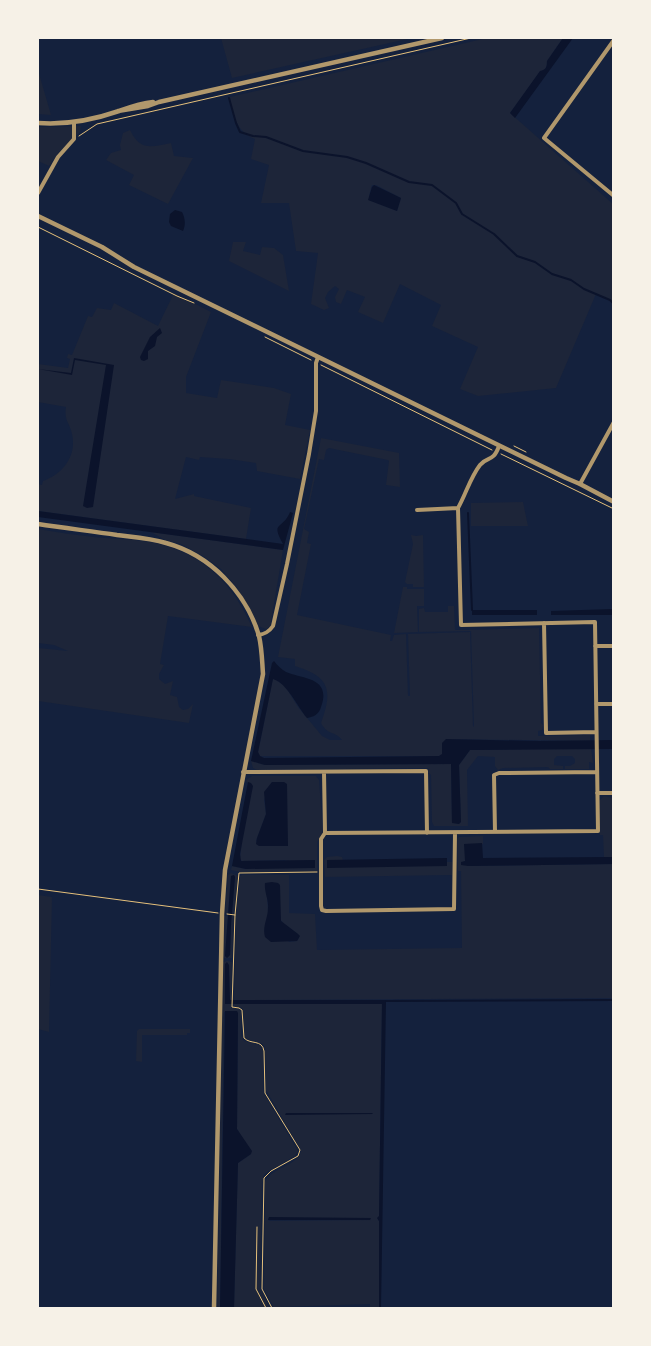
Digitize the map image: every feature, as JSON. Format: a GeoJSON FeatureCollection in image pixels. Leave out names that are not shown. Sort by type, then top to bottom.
{"type":"FeatureCollection","features":[{"type":"Feature","properties":{"kind":"street"},"geometry":{"type":"LineString","coordinates":[[38,123],[74,122],[442,38]]}},
{"type":"Feature","properties":{"kind":"street"},"geometry":{"type":"LineString","coordinates":[[614,40],[544,138],[614,196]]}},
{"type":"Feature","properties":{"kind":"street"},"geometry":{"type":"LineString","coordinates":[[38,194],[58,157],[74,139],[74,122]]}},
{"type":"Feature","properties":{"kind":"street"},"geometry":{"type":"LineString","coordinates":[[38,216],[102,248],[134,267],[614,502]]}},
{"type":"Feature","properties":{"kind":"street"},"geometry":{"type":"LineString","coordinates":[[258,635],[269,631],[273,626],[287,564],[316,411],[316,363],[318,357]]}},
{"type":"Feature","properties":{"kind":"street"},"geometry":{"type":"LineString","coordinates":[[580,484],[614,422]]}},
{"type":"Feature","properties":{"kind":"street"},"geometry":{"type":"LineString","coordinates":[[326,833],[598,831],[595,622],[461,625],[458,508],[482,462],[493,458],[499,446]]}},
{"type":"Feature","properties":{"kind":"street"},"geometry":{"type":"LineString","coordinates":[[416,510],[458,508]]}},
{"type":"Feature","properties":{"kind":"street"},"geometry":{"type":"LineString","coordinates":[[38,524],[166,543],[188,551],[208,563],[238,594],[258,635],[262,651],[263,674],[225,870],[214,1308]]}},
{"type":"Feature","properties":{"kind":"street"},"geometry":{"type":"LineString","coordinates":[[544,623],[546,733],[596,732]]}},
{"type":"Feature","properties":{"kind":"street"},"geometry":{"type":"LineString","coordinates":[[595,646],[614,646]]}},
{"type":"Feature","properties":{"kind":"street"},"geometry":{"type":"LineString","coordinates":[[596,704],[614,704]]}},
{"type":"Feature","properties":{"kind":"street"},"geometry":{"type":"LineString","coordinates":[[243,772],[426,771],[427,833]]}},
{"type":"Feature","properties":{"kind":"street"},"geometry":{"type":"LineString","coordinates":[[324,772],[326,833],[321,839],[322,910],[454,909],[455,833]]}},
{"type":"Feature","properties":{"kind":"street"},"geometry":{"type":"LineString","coordinates":[[495,832],[494,775],[499,772],[597,772]]}},
{"type":"Feature","properties":{"kind":"street"},"geometry":{"type":"LineString","coordinates":[[597,793],[614,793]]}},
{"type":"Feature","properties":{"kind":"path"},"geometry":{"type":"LineString","coordinates":[[74,139],[97,124],[471,38]]}},
{"type":"Feature","properties":{"kind":"path"},"geometry":{"type":"LineString","coordinates":[[38,227],[177,296],[201,305]]}},
{"type":"Feature","properties":{"kind":"path"},"geometry":{"type":"LineString","coordinates":[[263,336],[614,509]]}},
{"type":"Feature","properties":{"kind":"path"},"geometry":{"type":"LineString","coordinates":[[272,1308],[262,1289],[264,1178],[271,1171],[298,1156],[300,1150],[265,1093],[263,1046],[259,1043],[248,1042],[244,1038],[242,1010],[232,1007],[234,915],[239,873],[321,872]]}},
{"type":"Feature","properties":{"kind":"path"},"geometry":{"type":"LineString","coordinates":[[38,889],[234,915]]}},
{"type":"Feature","properties":{"kind":"path"},"geometry":{"type":"LineString","coordinates":[[257,1227],[256,1289],[266,1308]]}},
{"type":"Feature","properties":{"kind":"shaded area"},"geometry":{"type":"Polygon","coordinates":[[[221,38],[412,38],[232,78],[221,38]]]}},
{"type":"Feature","properties":{"kind":"shaded area"},"geometry":{"type":"Polygon","coordinates":[[[487,38],[563,38],[547,61],[546,68],[540,72],[510,113],[613,204],[614,303],[596,294],[556,388],[478,396],[460,389],[478,347],[432,326],[441,305],[400,284],[383,323],[358,312],[365,297],[347,290],[341,304],[336,302],[335,297],[339,289],[335,286],[328,292],[325,298],[329,308],[324,310],[311,304],[318,253],[296,251],[289,203],[261,203],[269,165],[251,159],[255,139],[244,132],[237,122],[232,110],[230,97],[487,38]],[[372,185],[369,200],[397,211],[401,198],[376,185],[372,185]]]}},
{"type":"Feature","properties":{"kind":"shaded area"},"geometry":{"type":"Polygon","coordinates":[[[563,38],[573,38],[515,118],[510,113],[540,71],[546,68],[547,61],[563,38]]]}},
{"type":"Feature","properties":{"kind":"shaded area"},"geometry":{"type":"Polygon","coordinates":[[[38,70],[51,115],[38,114],[38,70]]]}},
{"type":"Feature","properties":{"kind":"shaded area"},"geometry":{"type":"Polygon","coordinates":[[[81,126],[80,132],[59,152],[49,166],[38,161],[38,127],[81,126]]]}},
{"type":"Feature","properties":{"kind":"shaded area"},"geometry":{"type":"Polygon","coordinates":[[[130,130],[134,137],[142,144],[152,146],[171,143],[174,156],[193,158],[168,204],[129,185],[134,175],[106,160],[111,153],[121,150],[120,145],[123,133],[130,130]]]}},
{"type":"Feature","properties":{"kind":"shaded area"},"geometry":{"type":"Polygon","coordinates":[[[374,185],[401,198],[397,211],[368,200],[374,185]]]}},
{"type":"Feature","properties":{"kind":"shaded area"},"geometry":{"type":"Polygon","coordinates":[[[175,210],[183,214],[185,223],[183,231],[171,226],[169,222],[170,214],[175,210]]]}},
{"type":"Feature","properties":{"kind":"shaded area"},"geometry":{"type":"Polygon","coordinates":[[[233,242],[246,242],[243,251],[260,255],[262,247],[274,248],[283,255],[289,291],[229,261],[233,242]]]}},
{"type":"Feature","properties":{"kind":"shaded area"},"geometry":{"type":"Polygon","coordinates":[[[174,293],[211,312],[186,377],[186,393],[217,398],[221,380],[274,388],[291,394],[285,425],[310,430],[300,479],[257,471],[256,463],[200,457],[199,460],[186,457],[175,499],[194,494],[194,496],[251,508],[246,539],[38,511],[38,484],[42,485],[43,481],[57,474],[67,463],[73,442],[66,418],[66,407],[38,402],[38,364],[68,368],[70,359],[67,358],[68,354],[72,355],[88,316],[92,317],[97,308],[111,310],[114,303],[158,326],[174,293]]]}},
{"type":"Feature","properties":{"kind":"shaded area"},"geometry":{"type":"Polygon","coordinates":[[[160,328],[162,333],[157,337],[155,346],[148,351],[148,359],[141,360],[140,357],[150,337],[160,328]]]}},
{"type":"Feature","properties":{"kind":"shaded area"},"geometry":{"type":"Polygon","coordinates":[[[74,358],[114,365],[93,507],[87,508],[83,506],[106,365],[75,360],[72,375],[38,369],[71,373],[74,358]]]}},
{"type":"Feature","properties":{"kind":"shaded area"},"geometry":{"type":"Polygon","coordinates":[[[321,438],[399,453],[400,487],[386,485],[388,460],[329,448],[326,450],[324,460],[319,459],[304,529],[309,532],[307,543],[311,544],[297,615],[391,635],[390,641],[392,641],[394,635],[406,634],[408,696],[410,696],[408,634],[470,632],[473,727],[471,631],[419,632],[419,609],[424,608],[425,612],[448,612],[448,606],[454,606],[455,630],[539,628],[541,723],[543,725],[542,730],[538,731],[538,736],[590,735],[590,741],[446,739],[442,755],[439,756],[260,756],[258,753],[273,678],[285,686],[298,707],[322,736],[330,740],[342,740],[337,735],[326,730],[321,723],[327,702],[326,686],[322,680],[307,670],[295,666],[295,659],[278,657],[321,438]]]}},
{"type":"Feature","properties":{"kind":"shaded area"},"geometry":{"type":"Polygon","coordinates":[[[523,502],[528,526],[471,526],[471,503],[523,502]]]}},
{"type":"Feature","properties":{"kind":"shaded area"},"geometry":{"type":"Polygon","coordinates":[[[38,511],[283,544],[279,537],[278,529],[290,512],[293,513],[283,550],[38,517],[38,511]]]}},
{"type":"Feature","properties":{"kind":"shaded area"},"geometry":{"type":"Polygon","coordinates":[[[38,529],[148,542],[172,548],[202,563],[225,584],[244,611],[252,627],[168,616],[160,664],[164,665],[159,674],[159,679],[165,684],[173,681],[170,695],[177,697],[179,707],[183,710],[188,709],[193,704],[189,723],[38,701],[38,648],[68,651],[54,645],[38,643],[38,529]]]}},
{"type":"Feature","properties":{"kind":"shaded area"},"geometry":{"type":"Polygon","coordinates":[[[151,532],[283,550],[270,627],[266,629],[258,626],[237,588],[221,569],[181,544],[165,540],[151,532]]]}},
{"type":"Feature","properties":{"kind":"shaded area"},"geometry":{"type":"Polygon","coordinates":[[[411,535],[423,535],[424,587],[413,587],[413,584],[405,582],[413,544],[411,535]]]}},
{"type":"Feature","properties":{"kind":"shaded area"},"geometry":{"type":"Polygon","coordinates":[[[403,587],[407,587],[407,589],[424,589],[424,606],[417,606],[418,632],[394,633],[403,587]]]}},
{"type":"Feature","properties":{"kind":"shaded area"},"geometry":{"type":"Polygon","coordinates":[[[613,609],[613,615],[551,615],[551,611],[613,609]]]}},
{"type":"Feature","properties":{"kind":"shaded area"},"geometry":{"type":"Polygon","coordinates":[[[472,610],[537,610],[537,615],[472,615],[472,610]]]}},
{"type":"Feature","properties":{"kind":"shaded area"},"geometry":{"type":"Polygon","coordinates":[[[274,661],[286,672],[314,681],[322,690],[323,697],[319,712],[307,718],[283,685],[273,679],[258,752],[264,758],[439,756],[442,754],[442,743],[446,739],[613,740],[613,749],[470,750],[459,765],[461,822],[459,824],[452,823],[451,764],[265,765],[251,761],[272,663],[274,661]]]}},
{"type":"Feature","properties":{"kind":"shaded area"},"geometry":{"type":"Polygon","coordinates":[[[591,748],[593,763],[589,762],[589,769],[565,769],[565,766],[575,763],[575,759],[572,756],[557,756],[554,759],[554,765],[563,766],[563,769],[550,769],[548,767],[503,768],[498,770],[495,766],[495,757],[478,756],[467,770],[468,826],[434,826],[432,822],[431,775],[428,768],[257,770],[253,768],[251,761],[265,765],[451,764],[452,822],[459,824],[461,822],[459,765],[470,750],[591,748]]]}},
{"type":"Feature","properties":{"kind":"shaded area"},"geometry":{"type":"Polygon","coordinates":[[[252,776],[316,776],[319,780],[323,833],[317,842],[317,872],[241,872],[231,870],[232,866],[246,869],[289,860],[242,861],[240,859],[248,782],[246,780],[252,776]],[[272,782],[264,800],[266,814],[256,841],[259,846],[287,846],[284,782],[272,782]]]}},
{"type":"Feature","properties":{"kind":"shaded area"},"geometry":{"type":"Polygon","coordinates":[[[248,782],[253,786],[240,854],[241,861],[315,860],[315,868],[246,869],[232,866],[248,782]]]}},
{"type":"Feature","properties":{"kind":"shaded area"},"geometry":{"type":"Polygon","coordinates":[[[272,782],[284,782],[287,784],[288,846],[259,846],[256,844],[266,814],[264,792],[272,782]]]}},
{"type":"Feature","properties":{"kind":"shaded area"},"geometry":{"type":"Polygon","coordinates":[[[604,796],[613,798],[613,857],[604,857],[603,835],[600,835],[600,800],[604,796]]]}},
{"type":"Feature","properties":{"kind":"shaded area"},"geometry":{"type":"Polygon","coordinates":[[[483,836],[483,844],[464,844],[468,866],[613,864],[613,998],[234,1000],[236,914],[240,876],[289,875],[289,913],[315,914],[317,950],[462,948],[461,871],[458,871],[457,839],[459,837],[483,836]],[[266,883],[268,911],[289,942],[297,941],[299,938],[298,934],[280,919],[279,884],[266,883]]]}},
{"type":"Feature","properties":{"kind":"shaded area"},"geometry":{"type":"Polygon","coordinates":[[[482,843],[483,858],[613,857],[613,864],[461,865],[461,862],[465,861],[464,844],[482,843]]]}},
{"type":"Feature","properties":{"kind":"shaded area"},"geometry":{"type":"Polygon","coordinates":[[[327,857],[342,857],[343,860],[327,860],[447,866],[447,862],[452,862],[452,875],[325,877],[324,860],[327,857]]]}},
{"type":"Feature","properties":{"kind":"shaded area"},"geometry":{"type":"Polygon","coordinates":[[[447,858],[447,866],[327,868],[327,860],[447,858]]]}},
{"type":"Feature","properties":{"kind":"shaded area"},"geometry":{"type":"Polygon","coordinates":[[[231,873],[238,876],[234,913],[232,913],[235,877],[233,875],[231,876],[228,913],[225,913],[228,875],[231,873]]]}},
{"type":"Feature","properties":{"kind":"shaded area"},"geometry":{"type":"Polygon","coordinates":[[[234,875],[230,955],[227,958],[225,956],[231,876],[234,875]]]}},
{"type":"Feature","properties":{"kind":"shaded area"},"geometry":{"type":"Polygon","coordinates":[[[272,882],[280,885],[281,921],[300,936],[297,941],[271,942],[265,937],[264,930],[268,905],[265,883],[272,882]]]}},
{"type":"Feature","properties":{"kind":"shaded area"},"geometry":{"type":"Polygon","coordinates":[[[38,895],[52,897],[49,1032],[38,1029],[38,895]]]}},
{"type":"Feature","properties":{"kind":"shaded area"},"geometry":{"type":"Polygon","coordinates":[[[224,916],[228,916],[225,956],[227,958],[222,956],[224,916]]]}},
{"type":"Feature","properties":{"kind":"shaded area"},"geometry":{"type":"Polygon","coordinates":[[[231,916],[234,916],[232,958],[227,958],[230,955],[231,916]]]}},
{"type":"Feature","properties":{"kind":"shaded area"},"geometry":{"type":"Polygon","coordinates":[[[223,962],[232,962],[231,1000],[229,998],[229,965],[225,1004],[231,1004],[231,1008],[239,1009],[241,1012],[241,1035],[244,1041],[259,1045],[263,1049],[263,1092],[298,1151],[295,1156],[267,1172],[262,1183],[260,1288],[270,1308],[234,1308],[238,1163],[251,1154],[237,1129],[238,1013],[224,1012],[220,1308],[217,1308],[223,962]]]}},
{"type":"Feature","properties":{"kind":"shaded area"},"geometry":{"type":"Polygon","coordinates":[[[227,962],[229,965],[230,1000],[386,1000],[381,1308],[379,1308],[379,1221],[377,1218],[379,1216],[382,1004],[225,1004],[225,964],[227,962]]]}},
{"type":"Feature","properties":{"kind":"shaded area"},"geometry":{"type":"Polygon","coordinates":[[[234,1004],[382,1004],[378,1220],[379,1308],[370,1308],[370,1304],[274,1308],[264,1289],[265,1182],[273,1173],[295,1160],[301,1151],[266,1090],[265,1047],[245,1037],[243,1009],[234,1006],[234,1004]],[[268,1218],[269,1221],[371,1220],[268,1218]]]}},
{"type":"Feature","properties":{"kind":"shaded area"},"geometry":{"type":"Polygon","coordinates":[[[225,1011],[237,1011],[238,1013],[237,1129],[252,1151],[251,1154],[238,1163],[234,1308],[220,1308],[225,1011]]]}},
{"type":"Feature","properties":{"kind":"shaded area"},"geometry":{"type":"Polygon","coordinates":[[[139,1029],[190,1029],[190,1033],[187,1033],[187,1035],[142,1035],[142,1062],[136,1061],[137,1031],[139,1029]]]}},
{"type":"Feature","properties":{"kind":"shaded area"},"geometry":{"type":"Polygon","coordinates":[[[286,1113],[372,1113],[373,1114],[285,1115],[286,1113]]]}},
{"type":"Feature","properties":{"kind":"shaded area"},"geometry":{"type":"Polygon","coordinates":[[[269,1217],[371,1218],[370,1220],[268,1220],[269,1217]]]}},
{"type":"Feature","properties":{"kind":"waterway"},"geometry":{"type":"LineString","coordinates":[[229,98],[240,132],[266,137],[303,151],[347,157],[366,163],[409,182],[432,185],[456,203],[462,214],[494,234],[517,256],[535,262],[552,274],[571,280],[584,289],[610,300],[614,304]]}},
{"type":"Feature","properties":{"kind":"waterway"},"geometry":{"type":"LineString","coordinates":[[468,513],[472,610]]}},
{"type":"Feature","properties":{"kind":"waterway"},"geometry":{"type":"LineString","coordinates":[[386,1001],[614,1000]]}}]}
